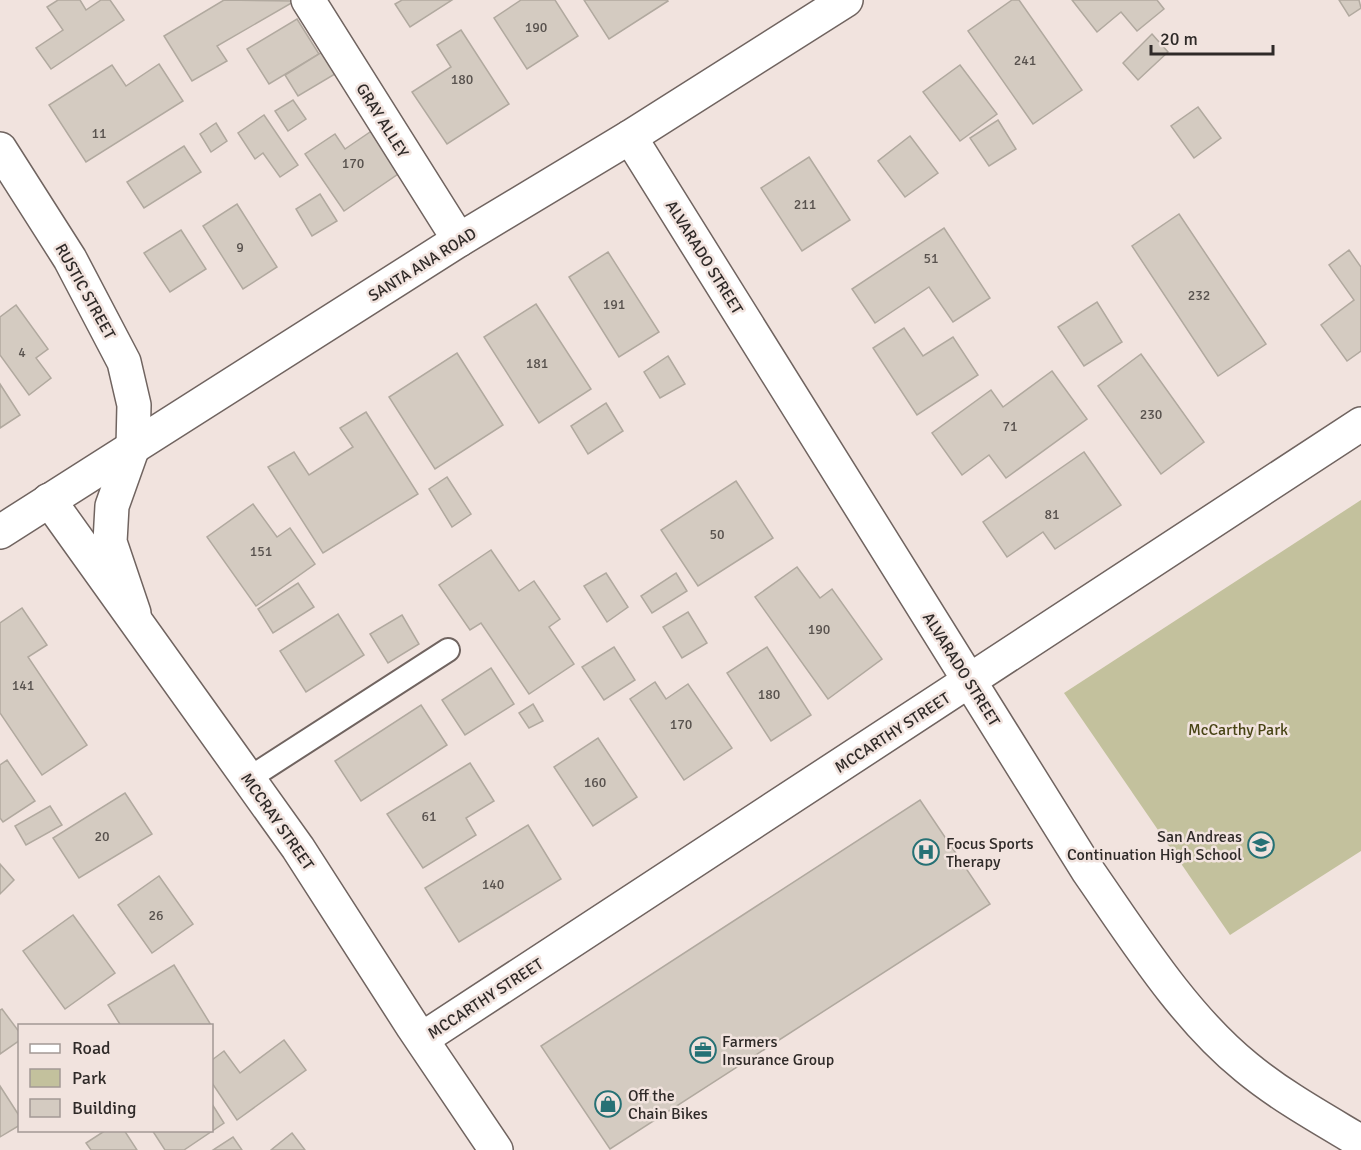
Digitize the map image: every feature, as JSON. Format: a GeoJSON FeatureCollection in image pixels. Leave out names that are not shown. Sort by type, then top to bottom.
{"type":"FeatureCollection","features":[{"type":"Feature","properties":{"kind":"street","name":"GRAY ALLEY"},"geometry":{"type":"LineString","coordinates":[[308,0],[459,240]]}},
{"type":"Feature","properties":{"kind":"street","name":"SANTA ANA ROAD"},"geometry":{"type":"LineString","coordinates":[[0,532],[459,240],[630,137],[846,0]]}},
{"type":"Feature","properties":{"kind":"street","name":"ALVARADO STREET"},"geometry":{"type":"LineString","coordinates":[[630,137],[1088,871],[1137,941],[1193,1015],[1244,1066],[1288,1099],[1361,1142]]}},
{"type":"Feature","properties":{"kind":"street","name":"RUSTIC STREET"},"geometry":{"type":"LineString","coordinates":[[0,149],[70,259],[124,362],[134,405],[133,447],[112,506],[110,542],[139,626]]}},
{"type":"Feature","properties":{"kind":"street","name":"MCCARTHY STREET"},"geometry":{"type":"LineString","coordinates":[[422,1039],[1361,424]]}},
{"type":"Feature","properties":{"kind":"street","name":"MCCRAY STREET"},"geometry":{"type":"LineString","coordinates":[[49,500],[298,848],[496,1150]]}},
{"type":"Feature","properties":{"kind":"lane"},"geometry":{"type":"LineString","coordinates":[[248,779],[448,650]]}},
{"type":"Feature","properties":{"kind":"green space","name":"McCarthy Park"},"geometry":{"type":"Polygon","coordinates":[[[1361,500],[1361,851],[1230,935],[1064,693],[1361,500]]]}},
{"type":"Feature","properties":{"kind":"building"},"geometry":{"type":"Polygon","coordinates":[[[58,0],[80,0],[86,10],[101,0],[110,0],[124,20],[51,69],[36,48],[63,30],[47,7],[58,0]]]}},
{"type":"Feature","properties":{"kind":"building"},"geometry":{"type":"Polygon","coordinates":[[[224,0],[295,1],[217,46],[227,61],[192,81],[164,36],[224,0]]]}},
{"type":"Feature","properties":{"kind":"building"},"geometry":{"type":"Polygon","coordinates":[[[402,0],[452,0],[410,27],[395,4],[402,0]]]}},
{"type":"Feature","properties":{"kind":"building"},"geometry":{"type":"Polygon","coordinates":[[[521,0],[555,0],[578,36],[527,69],[494,18],[521,0]]]}},
{"type":"Feature","properties":{"kind":"building"},"geometry":{"type":"Polygon","coordinates":[[[584,0],[667,0],[668,1],[609,39],[584,0]]]}},
{"type":"Feature","properties":{"kind":"building"},"geometry":{"type":"Polygon","coordinates":[[[1012,0],[1019,0],[1082,90],[1033,124],[968,31],[1012,0]]]}},
{"type":"Feature","properties":{"kind":"building"},"geometry":{"type":"Polygon","coordinates":[[[1072,0],[1157,0],[1164,9],[1137,31],[1121,12],[1097,32],[1072,0]]]}},
{"type":"Feature","properties":{"kind":"building"},"geometry":{"type":"Polygon","coordinates":[[[1339,0],[1359,0],[1361,8],[1349,16],[1339,0]]]}},
{"type":"Feature","properties":{"kind":"building"},"geometry":{"type":"Polygon","coordinates":[[[297,19],[319,54],[269,84],[247,49],[297,19]]]}},
{"type":"Feature","properties":{"kind":"building"},"geometry":{"type":"Polygon","coordinates":[[[461,30],[509,104],[447,144],[412,92],[451,67],[437,45],[461,30]]]}},
{"type":"Feature","properties":{"kind":"building"},"geometry":{"type":"Polygon","coordinates":[[[1152,34],[1168,52],[1138,80],[1123,63],[1152,34]]]}},
{"type":"Feature","properties":{"kind":"building"},"geometry":{"type":"Polygon","coordinates":[[[322,52],[335,74],[298,96],[285,75],[322,52]]]}},
{"type":"Feature","properties":{"kind":"building"},"geometry":{"type":"Polygon","coordinates":[[[159,64],[183,101],[86,162],[49,105],[112,65],[126,86],[159,64]]]}},
{"type":"Feature","properties":{"kind":"building"},"geometry":{"type":"Polygon","coordinates":[[[960,65],[997,114],[960,141],[923,92],[960,65]]]}},
{"type":"Feature","properties":{"kind":"building"},"geometry":{"type":"Polygon","coordinates":[[[293,100],[306,119],[288,131],[275,111],[293,100]]]}},
{"type":"Feature","properties":{"kind":"building"},"geometry":{"type":"Polygon","coordinates":[[[1198,107],[1221,138],[1194,158],[1171,126],[1198,107]]]}},
{"type":"Feature","properties":{"kind":"building"},"geometry":{"type":"Polygon","coordinates":[[[264,115],[298,165],[280,177],[263,153],[255,159],[238,133],[264,115]]]}},
{"type":"Feature","properties":{"kind":"building"},"geometry":{"type":"Polygon","coordinates":[[[998,120],[1016,149],[989,166],[970,138],[998,120]]]}},
{"type":"Feature","properties":{"kind":"building"},"geometry":{"type":"Polygon","coordinates":[[[216,123],[227,141],[211,152],[200,134],[216,123]]]}},
{"type":"Feature","properties":{"kind":"building"},"geometry":{"type":"Polygon","coordinates":[[[373,130],[401,172],[344,211],[305,154],[335,134],[345,149],[373,130]]]}},
{"type":"Feature","properties":{"kind":"building"},"geometry":{"type":"Polygon","coordinates":[[[910,136],[938,173],[905,197],[878,161],[910,136]]]}},
{"type":"Feature","properties":{"kind":"building"},"geometry":{"type":"Polygon","coordinates":[[[184,146],[201,172],[144,208],[127,182],[184,146]]]}},
{"type":"Feature","properties":{"kind":"building"},"geometry":{"type":"Polygon","coordinates":[[[809,157],[850,220],[802,251],[761,188],[809,157]]]}},
{"type":"Feature","properties":{"kind":"building"},"geometry":{"type":"Polygon","coordinates":[[[320,194],[337,221],[312,236],[296,209],[320,194]]]}},
{"type":"Feature","properties":{"kind":"building"},"geometry":{"type":"Polygon","coordinates":[[[237,204],[277,267],[243,289],[203,226],[237,204]]]}},
{"type":"Feature","properties":{"kind":"building"},"geometry":{"type":"Polygon","coordinates":[[[1179,214],[1266,344],[1218,376],[1132,246],[1179,214]]]}},
{"type":"Feature","properties":{"kind":"building"},"geometry":{"type":"Polygon","coordinates":[[[944,228],[990,298],[953,322],[929,287],[875,323],[852,289],[944,228]]]}},
{"type":"Feature","properties":{"kind":"building"},"geometry":{"type":"Polygon","coordinates":[[[181,230],[206,269],[170,292],[144,253],[181,230]]]}},
{"type":"Feature","properties":{"kind":"building"},"geometry":{"type":"Polygon","coordinates":[[[1349,250],[1361,267],[1361,351],[1347,361],[1321,325],[1354,300],[1329,265],[1349,250]]]}},
{"type":"Feature","properties":{"kind":"building"},"geometry":{"type":"Polygon","coordinates":[[[608,252],[659,332],[619,357],[569,277],[608,252]]]}},
{"type":"Feature","properties":{"kind":"building"},"geometry":{"type":"Polygon","coordinates":[[[1097,302],[1122,342],[1084,366],[1058,327],[1097,302]]]}},
{"type":"Feature","properties":{"kind":"building"},"geometry":{"type":"Polygon","coordinates":[[[536,304],[591,389],[539,423],[484,337],[536,304]]]}},
{"type":"Feature","properties":{"kind":"building"},"geometry":{"type":"Polygon","coordinates":[[[16,305],[48,349],[36,358],[51,378],[29,395],[0,355],[0,317],[16,305]]]}},
{"type":"Feature","properties":{"kind":"building"},"geometry":{"type":"Polygon","coordinates":[[[904,328],[923,356],[953,337],[978,375],[917,415],[873,348],[904,328]]]}},
{"type":"Feature","properties":{"kind":"building"},"geometry":{"type":"Polygon","coordinates":[[[457,353],[503,425],[435,469],[389,397],[457,353]]]}},
{"type":"Feature","properties":{"kind":"building"},"geometry":{"type":"Polygon","coordinates":[[[1141,354],[1204,442],[1161,474],[1098,386],[1141,354]]]}},
{"type":"Feature","properties":{"kind":"building"},"geometry":{"type":"Polygon","coordinates":[[[668,356],[685,384],[660,398],[644,372],[668,356]]]}},
{"type":"Feature","properties":{"kind":"building"},"geometry":{"type":"Polygon","coordinates":[[[1052,371],[1087,419],[1006,478],[989,455],[962,475],[932,433],[991,390],[1003,407],[1052,371]]]}},
{"type":"Feature","properties":{"kind":"building"},"geometry":{"type":"Polygon","coordinates":[[[0,384],[20,415],[0,428],[0,384]]]}},
{"type":"Feature","properties":{"kind":"building"},"geometry":{"type":"Polygon","coordinates":[[[606,403],[623,431],[588,454],[571,426],[606,403]]]}},
{"type":"Feature","properties":{"kind":"building"},"geometry":{"type":"Polygon","coordinates":[[[366,412],[418,494],[323,553],[268,467],[294,452],[309,475],[353,447],[340,428],[366,412]]]}},
{"type":"Feature","properties":{"kind":"building"},"geometry":{"type":"Polygon","coordinates":[[[1084,452],[1121,505],[1055,549],[1043,532],[1007,557],[983,522],[1084,452]]]}},
{"type":"Feature","properties":{"kind":"building"},"geometry":{"type":"Polygon","coordinates":[[[447,477],[471,514],[452,527],[429,489],[447,477]]]}},
{"type":"Feature","properties":{"kind":"building"},"geometry":{"type":"Polygon","coordinates":[[[736,481],[773,538],[698,586],[661,530],[736,481]]]}},
{"type":"Feature","properties":{"kind":"building"},"geometry":{"type":"Polygon","coordinates":[[[253,504],[277,537],[290,528],[315,564],[256,606],[207,537],[253,504]]]}},
{"type":"Feature","properties":{"kind":"building"},"geometry":{"type":"Polygon","coordinates":[[[491,550],[519,591],[534,581],[560,619],[549,627],[574,664],[529,694],[481,623],[470,630],[439,585],[491,550]]]}},
{"type":"Feature","properties":{"kind":"building"},"geometry":{"type":"Polygon","coordinates":[[[797,567],[820,598],[832,589],[882,659],[828,699],[755,597],[797,567]]]}},
{"type":"Feature","properties":{"kind":"building"},"geometry":{"type":"Polygon","coordinates":[[[606,573],[628,607],[607,622],[584,586],[606,573]]]}},
{"type":"Feature","properties":{"kind":"building"},"geometry":{"type":"Polygon","coordinates":[[[676,573],[687,591],[652,613],[641,596],[676,573]]]}},
{"type":"Feature","properties":{"kind":"building"},"geometry":{"type":"Polygon","coordinates":[[[298,583],[314,607],[273,633],[258,609],[298,583]]]}},
{"type":"Feature","properties":{"kind":"building"},"geometry":{"type":"Polygon","coordinates":[[[22,608],[47,645],[28,657],[87,745],[42,775],[0,713],[0,623],[22,608]]]}},
{"type":"Feature","properties":{"kind":"building"},"geometry":{"type":"Polygon","coordinates":[[[688,612],[707,643],[682,658],[663,627],[688,612]]]}},
{"type":"Feature","properties":{"kind":"building"},"geometry":{"type":"Polygon","coordinates":[[[338,614],[364,655],[306,692],[280,651],[338,614]]]}},
{"type":"Feature","properties":{"kind":"building"},"geometry":{"type":"Polygon","coordinates":[[[402,615],[419,644],[388,663],[370,634],[402,615]]]}},
{"type":"Feature","properties":{"kind":"building"},"geometry":{"type":"Polygon","coordinates":[[[614,647],[635,680],[604,700],[582,667],[614,647]]]}},
{"type":"Feature","properties":{"kind":"building"},"geometry":{"type":"Polygon","coordinates":[[[767,647],[811,715],[771,741],[727,673],[767,647]]]}},
{"type":"Feature","properties":{"kind":"building"},"geometry":{"type":"Polygon","coordinates":[[[491,668],[514,704],[465,735],[442,700],[491,668]]]}},
{"type":"Feature","properties":{"kind":"building"},"geometry":{"type":"Polygon","coordinates":[[[655,682],[666,699],[688,684],[732,748],[684,780],[630,699],[655,682]]]}},
{"type":"Feature","properties":{"kind":"building"},"geometry":{"type":"Polygon","coordinates":[[[533,704],[543,721],[529,728],[519,713],[533,704]]]}},
{"type":"Feature","properties":{"kind":"building"},"geometry":{"type":"Polygon","coordinates":[[[421,705],[447,745],[361,801],[335,761],[421,705]]]}},
{"type":"Feature","properties":{"kind":"building"},"geometry":{"type":"Polygon","coordinates":[[[598,738],[637,797],[593,826],[554,767],[598,738]]]}},
{"type":"Feature","properties":{"kind":"building"},"geometry":{"type":"Polygon","coordinates":[[[7,760],[35,801],[3,822],[0,818],[0,765],[7,760]]]}},
{"type":"Feature","properties":{"kind":"building"},"geometry":{"type":"Polygon","coordinates":[[[470,763],[494,801],[466,818],[476,835],[423,868],[387,814],[470,763]]]}},
{"type":"Feature","properties":{"kind":"building"},"geometry":{"type":"Polygon","coordinates":[[[125,793],[152,834],[79,878],[53,838],[125,793]]]}},
{"type":"Feature","properties":{"kind":"building"},"geometry":{"type":"Polygon","coordinates":[[[920,800],[990,904],[610,1149],[541,1046],[920,800]]]}},
{"type":"Feature","properties":{"kind":"building"},"geometry":{"type":"Polygon","coordinates":[[[50,806],[62,825],[26,845],[15,826],[50,806]]]}},
{"type":"Feature","properties":{"kind":"building"},"geometry":{"type":"Polygon","coordinates":[[[528,825],[561,879],[459,942],[425,888],[528,825]]]}},
{"type":"Feature","properties":{"kind":"building"},"geometry":{"type":"Polygon","coordinates":[[[0,864],[14,880],[0,894],[0,864]]]}},
{"type":"Feature","properties":{"kind":"building"},"geometry":{"type":"Polygon","coordinates":[[[159,876],[193,924],[152,953],[118,905],[159,876]]]}},
{"type":"Feature","properties":{"kind":"building"},"geometry":{"type":"Polygon","coordinates":[[[73,915],[115,973],[65,1009],[23,951],[73,915]]]}},
{"type":"Feature","properties":{"kind":"building"},"geometry":{"type":"Polygon","coordinates":[[[174,965],[210,1024],[120,1024],[108,1005],[174,965]]]}},
{"type":"Feature","properties":{"kind":"building"},"geometry":{"type":"Polygon","coordinates":[[[2,1009],[18,1030],[18,1041],[0,1054],[0,1010],[2,1009]]]}},
{"type":"Feature","properties":{"kind":"building"},"geometry":{"type":"Polygon","coordinates":[[[284,1040],[306,1070],[237,1120],[213,1084],[213,1059],[224,1051],[240,1073],[284,1040]]]}},
{"type":"Feature","properties":{"kind":"building"},"geometry":{"type":"Polygon","coordinates":[[[0,1086],[18,1114],[18,1126],[0,1137],[0,1086]]]}},
{"type":"Feature","properties":{"kind":"building"},"geometry":{"type":"Polygon","coordinates":[[[213,1106],[224,1123],[213,1130],[213,1106]]]}},
{"type":"Feature","properties":{"kind":"building"},"geometry":{"type":"Polygon","coordinates":[[[103,1132],[125,1132],[137,1150],[91,1150],[86,1143],[103,1132]]]}},
{"type":"Feature","properties":{"kind":"building"},"geometry":{"type":"Polygon","coordinates":[[[153,1132],[211,1132],[184,1150],[165,1150],[153,1132]]]}},
{"type":"Feature","properties":{"kind":"building"},"geometry":{"type":"Polygon","coordinates":[[[292,1133],[305,1150],[271,1150],[292,1133]]]}},
{"type":"Feature","properties":{"kind":"building"},"geometry":{"type":"Polygon","coordinates":[[[233,1137],[242,1150],[213,1150],[233,1137]]]}},
{"type":"Feature","properties":{"kind":"place","name":"San Andreas Continuation High School"},"geometry":{"type":"Point","coordinates":[1261,845]}},
{"type":"Feature","properties":{"kind":"place","name":"Focus Sports Therapy"},"geometry":{"type":"Point","coordinates":[926,852]}},
{"type":"Feature","properties":{"kind":"place","name":"Farmers Insurance Group"},"geometry":{"type":"Point","coordinates":[703,1050]}},
{"type":"Feature","properties":{"kind":"place","name":"Off the Chain Bikes"},"geometry":{"type":"Point","coordinates":[608,1104]}}]}
